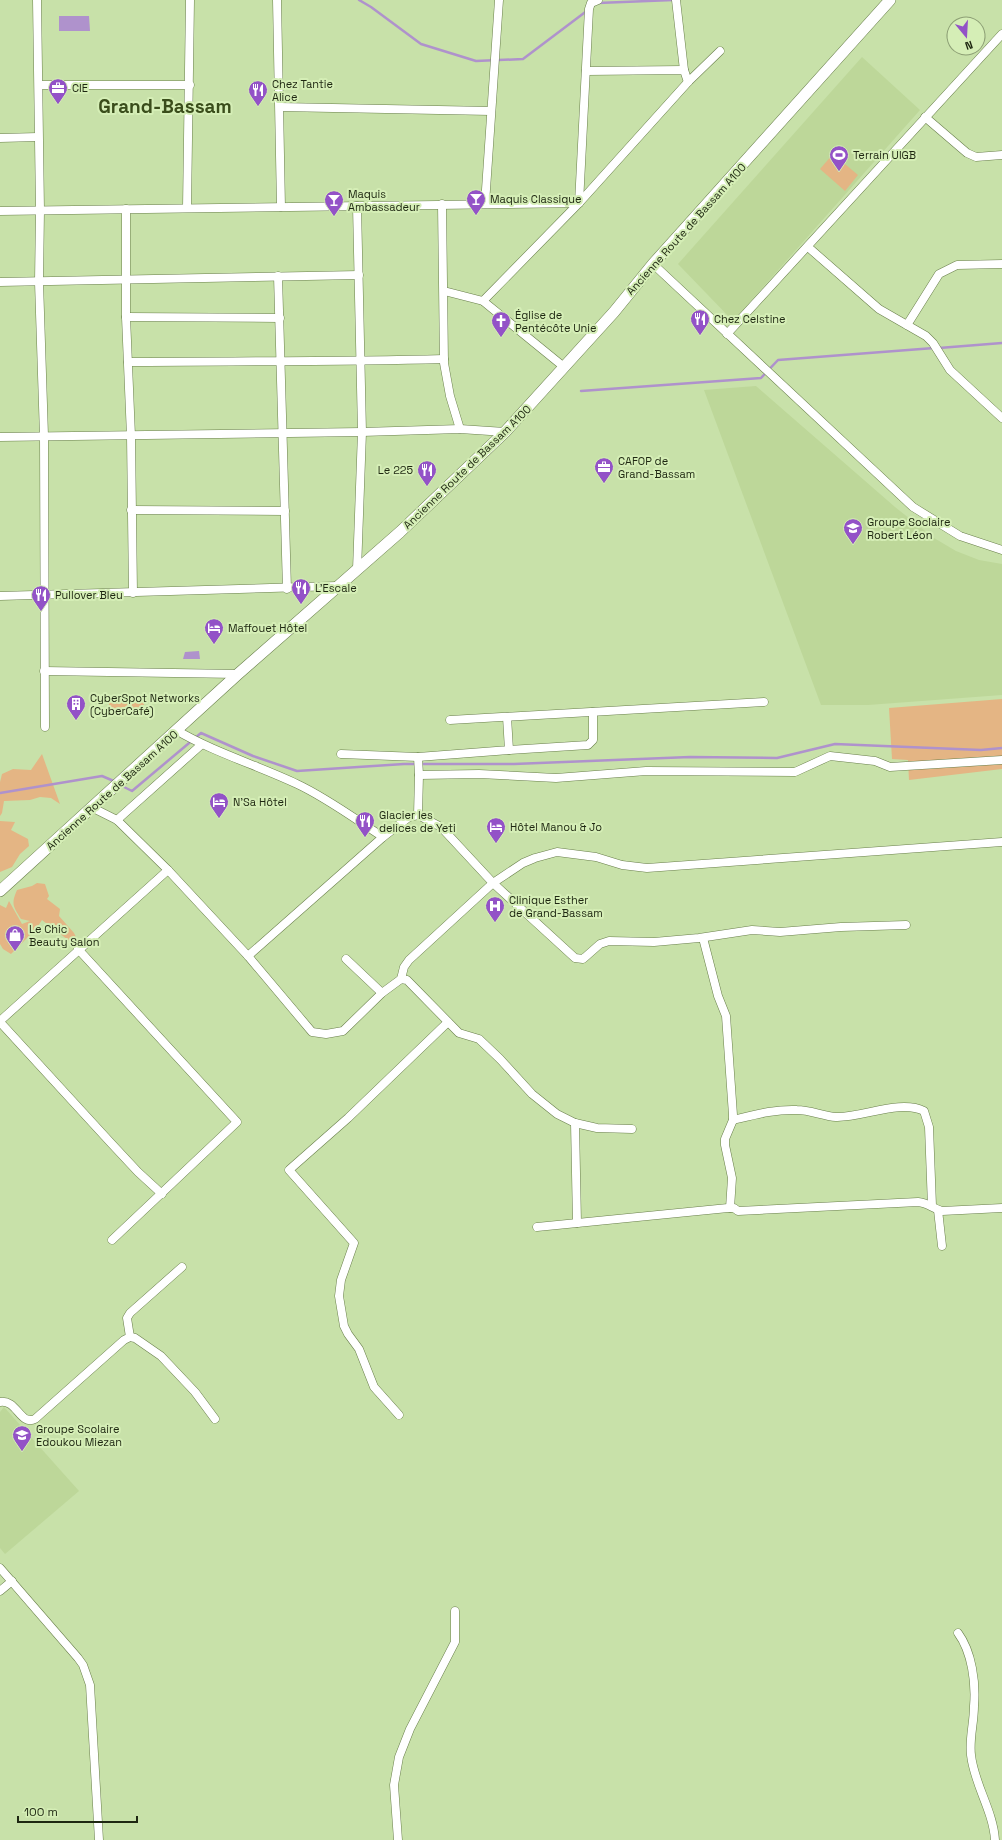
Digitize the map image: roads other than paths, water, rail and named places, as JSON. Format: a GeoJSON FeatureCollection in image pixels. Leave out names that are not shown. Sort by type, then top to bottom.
{"type":"FeatureCollection","features":[{"type":"Feature","properties":{"kind":"main road","name":"Ancienne Route de Bassam A100"},"geometry":{"type":"LineString","coordinates":[[3,886],[93,808],[238,674],[439,497],[505,432],[614,312],[653,264],[890,0]]}},
{"type":"Feature","properties":{"kind":"street"},"geometry":{"type":"LineString","coordinates":[[37,0],[40,210],[39,282],[44,436],[45,727]]}},
{"type":"Feature","properties":{"kind":"street"},"geometry":{"type":"LineString","coordinates":[[187,208],[190,85],[190,0]]}},
{"type":"Feature","properties":{"kind":"street"},"geometry":{"type":"LineString","coordinates":[[278,0],[281,207]]}},
{"type":"Feature","properties":{"kind":"street"},"geometry":{"type":"LineString","coordinates":[[485,204],[499,0]]}},
{"type":"Feature","properties":{"kind":"street"},"geometry":{"type":"LineString","coordinates":[[579,203],[589,9],[591,4],[598,0]]}},
{"type":"Feature","properties":{"kind":"street"},"geometry":{"type":"LineString","coordinates":[[676,0],[684,70],[688,82]]}},
{"type":"Feature","properties":{"kind":"street"},"geometry":{"type":"LineString","coordinates":[[727,334],[1002,34]]}},
{"type":"Feature","properties":{"kind":"street"},"geometry":{"type":"LineString","coordinates":[[483,301],[579,203],[688,82],[720,51]]}},
{"type":"Feature","properties":{"kind":"street"},"geometry":{"type":"LineString","coordinates":[[586,71],[684,70]]}},
{"type":"Feature","properties":{"kind":"street"},"geometry":{"type":"LineString","coordinates":[[39,85],[190,85]]}},
{"type":"Feature","properties":{"kind":"street"},"geometry":{"type":"LineString","coordinates":[[280,107],[491,111]]}},
{"type":"Feature","properties":{"kind":"street"},"geometry":{"type":"LineString","coordinates":[[925,117],[967,153],[976,157],[1002,155]]}},
{"type":"Feature","properties":{"kind":"street"},"geometry":{"type":"LineString","coordinates":[[0,138],[38,137]]}},
{"type":"Feature","properties":{"kind":"street"},"geometry":{"type":"LineString","coordinates":[[0,210],[579,203]]}},
{"type":"Feature","properties":{"kind":"street"},"geometry":{"type":"LineString","coordinates":[[442,204],[444,359],[450,396],[460,429]]}},
{"type":"Feature","properties":{"kind":"street"},"geometry":{"type":"LineString","coordinates":[[357,206],[362,432],[357,570]]}},
{"type":"Feature","properties":{"kind":"street"},"geometry":{"type":"LineString","coordinates":[[126,209],[126,317],[131,436],[133,593]]}},
{"type":"Feature","properties":{"kind":"street"},"geometry":{"type":"LineString","coordinates":[[808,247],[879,309],[929,340],[950,370],[1002,418]]}},
{"type":"Feature","properties":{"kind":"street"},"geometry":{"type":"LineString","coordinates":[[653,264],[913,507],[960,536],[1002,550]]}},
{"type":"Feature","properties":{"kind":"street"},"geometry":{"type":"LineString","coordinates":[[907,325],[939,274],[957,265],[1002,264]]}},
{"type":"Feature","properties":{"kind":"street"},"geometry":{"type":"LineString","coordinates":[[0,282],[278,276],[359,276]]}},
{"type":"Feature","properties":{"kind":"street"},"geometry":{"type":"LineString","coordinates":[[278,276],[284,433],[287,589]]}},
{"type":"Feature","properties":{"kind":"street"},"geometry":{"type":"LineString","coordinates":[[444,291],[483,301],[564,367]]}},
{"type":"Feature","properties":{"kind":"street"},"geometry":{"type":"LineString","coordinates":[[126,317],[280,318]]}},
{"type":"Feature","properties":{"kind":"street"},"geometry":{"type":"LineString","coordinates":[[128,362],[281,360],[360,362],[444,359]]}},
{"type":"Feature","properties":{"kind":"street"},"geometry":{"type":"LineString","coordinates":[[0,437],[362,432],[460,429],[505,432]]}},
{"type":"Feature","properties":{"kind":"street"},"geometry":{"type":"LineString","coordinates":[[131,510],[285,511]]}},
{"type":"Feature","properties":{"kind":"street"},"geometry":{"type":"LineString","coordinates":[[0,596],[287,589],[337,586]]}},
{"type":"Feature","properties":{"kind":"street"},"geometry":{"type":"LineString","coordinates":[[44,671],[238,674]]}},
{"type":"Feature","properties":{"kind":"street"},"geometry":{"type":"LineString","coordinates":[[450,720],[764,702]]}},
{"type":"Feature","properties":{"kind":"street"},"geometry":{"type":"LineString","coordinates":[[341,754],[418,757],[588,745],[593,740],[593,712]]}},
{"type":"Feature","properties":{"kind":"street"},"geometry":{"type":"LineString","coordinates":[[506,717],[509,750]]}},
{"type":"Feature","properties":{"kind":"street"},"geometry":{"type":"LineString","coordinates":[[176,730],[201,744],[296,784],[325,799],[383,837]]}},
{"type":"Feature","properties":{"kind":"street"},"geometry":{"type":"LineString","coordinates":[[117,820],[201,744]]}},
{"type":"Feature","properties":{"kind":"street"},"geometry":{"type":"LineString","coordinates":[[419,775],[478,774],[556,778],[646,771],[796,772],[830,756],[875,761],[890,767],[1002,760]]}},
{"type":"Feature","properties":{"kind":"street"},"geometry":{"type":"LineString","coordinates":[[418,757],[418,815]]}},
{"type":"Feature","properties":{"kind":"street"},"geometry":{"type":"LineString","coordinates":[[93,808],[117,820],[168,870],[248,956],[312,1032],[316,1034],[326,1034],[343,1030],[382,993],[401,979],[404,967],[410,960],[493,883],[523,863],[544,855],[557,852],[596,857],[622,865],[647,868],[1002,842]]}},
{"type":"Feature","properties":{"kind":"street"},"geometry":{"type":"LineString","coordinates":[[248,956],[383,837],[409,817],[418,815],[441,827],[493,883],[575,958],[583,959],[600,944],[609,941],[654,942],[703,938],[752,930],[780,932],[841,926],[906,925]]}},
{"type":"Feature","properties":{"kind":"street"},"geometry":{"type":"LineString","coordinates":[[162,1194],[114,1147],[0,1022],[78,949],[168,870]]}},
{"type":"Feature","properties":{"kind":"street"},"geometry":{"type":"LineString","coordinates":[[703,938],[718,996],[726,1016],[733,1120],[725,1145],[732,1178],[730,1208]]}},
{"type":"Feature","properties":{"kind":"street"},"geometry":{"type":"LineString","coordinates":[[78,949],[237,1122],[112,1240]]}},
{"type":"Feature","properties":{"kind":"street"},"geometry":{"type":"LineString","coordinates":[[346,959],[382,993]]}},
{"type":"Feature","properties":{"kind":"street"},"geometry":{"type":"LineString","coordinates":[[401,979],[407,980],[459,1033],[479,1039],[500,1059],[532,1094],[557,1114],[575,1123],[597,1128],[632,1129]]}},
{"type":"Feature","properties":{"kind":"street"},"geometry":{"type":"LineString","coordinates":[[400,1415],[374,1387],[359,1348],[348,1334],[344,1326],[339,1296],[341,1280],[354,1243],[289,1170],[348,1118],[448,1022]]}},
{"type":"Feature","properties":{"kind":"street"},"geometry":{"type":"LineString","coordinates":[[733,1120],[770,1111],[797,1110],[837,1117],[903,1108],[917,1108],[924,1112],[930,1127],[935,1208],[942,1246]]}},
{"type":"Feature","properties":{"kind":"street"},"geometry":{"type":"LineString","coordinates":[[575,1123],[577,1223]]}},
{"type":"Feature","properties":{"kind":"street"},"geometry":{"type":"LineString","coordinates":[[537,1227],[730,1208],[738,1211],[918,1202],[928,1203],[942,1211],[1002,1208]]}},
{"type":"Feature","properties":{"kind":"street"},"geometry":{"type":"LineString","coordinates":[[130,1337],[127,1318],[130,1313],[182,1267]]}},
{"type":"Feature","properties":{"kind":"street"},"geometry":{"type":"LineString","coordinates":[[0,1402],[6,1401],[12,1404],[25,1420],[31,1421],[124,1340],[130,1337],[135,1338],[161,1356],[195,1392],[215,1419]]}},
{"type":"Feature","properties":{"kind":"street"},"geometry":{"type":"LineString","coordinates":[[0,1568],[78,1658],[87,1674],[90,1685],[99,1840]]}},
{"type":"Feature","properties":{"kind":"street"},"geometry":{"type":"LineString","coordinates":[[0,1591],[12,1581]]}},
{"type":"Feature","properties":{"kind":"street"},"geometry":{"type":"LineString","coordinates":[[398,1840],[394,1785],[399,1757],[410,1730],[455,1642],[455,1611]]}},
{"type":"Feature","properties":{"kind":"street"},"geometry":{"type":"LineString","coordinates":[[958,1633],[967,1649],[974,1684],[974,1706],[970,1744],[971,1757],[994,1827],[995,1840]]}},
{"type":"Feature","properties":{"kind":"waterway"},"geometry":{"type":"LineString","coordinates":[[359,0],[371,7],[421,44],[476,61],[523,59],[588,10]]}},
{"type":"Feature","properties":{"kind":"waterway"},"geometry":{"type":"LineString","coordinates":[[598,3],[673,0]]}},
{"type":"Feature","properties":{"kind":"waterway"},"geometry":{"type":"LineString","coordinates":[[939,348],[1002,343]]}},
{"type":"Feature","properties":{"kind":"waterway"},"geometry":{"type":"LineString","coordinates":[[581,391],[761,378],[778,360],[934,348]]}},
{"type":"Feature","properties":{"kind":"waterway"},"geometry":{"type":"LineString","coordinates":[[120,785],[132,791],[201,733],[253,756],[297,771],[404,764],[514,764],[690,757],[777,758],[835,744],[981,750],[1002,748]]}},
{"type":"Feature","properties":{"kind":"waterway"},"geometry":{"type":"LineString","coordinates":[[0,793],[102,776],[116,782]]}},
{"type":"Feature","properties":{"kind":"place","name":"CIE"},"geometry":{"type":"Point","coordinates":[58,105]}},
{"type":"Feature","properties":{"kind":"place","name":"Chez Tantie Alice"},"geometry":{"type":"Point","coordinates":[258,107]}},
{"type":"Feature","properties":{"kind":"place","name":"Terrain UIGB"},"geometry":{"type":"Point","coordinates":[839,172]}},
{"type":"Feature","properties":{"kind":"place","name":"Maquis Classique"},"geometry":{"type":"Point","coordinates":[476,216]}},
{"type":"Feature","properties":{"kind":"place","name":"Maquis Ambassadeur"},"geometry":{"type":"Point","coordinates":[334,217]}},
{"type":"Feature","properties":{"kind":"place","name":"Chez Celstine"},"geometry":{"type":"Point","coordinates":[700,336]}},
{"type":"Feature","properties":{"kind":"place","name":"Église de Pentécôte Unie"},"geometry":{"type":"Point","coordinates":[501,338]}},
{"type":"Feature","properties":{"kind":"place","name":"CAFOP de Grand-Bassam"},"geometry":{"type":"Point","coordinates":[604,484]}},
{"type":"Feature","properties":{"kind":"place","name":"Le 225"},"geometry":{"type":"Point","coordinates":[427,487]}},
{"type":"Feature","properties":{"kind":"place","name":"Groupe Soclaire Robert Léon"},"geometry":{"type":"Point","coordinates":[853,545]}},
{"type":"Feature","properties":{"kind":"place","name":"L'Escale"},"geometry":{"type":"Point","coordinates":[301,605]}},
{"type":"Feature","properties":{"kind":"place","name":"Pullover Bleu"},"geometry":{"type":"Point","coordinates":[41,612]}},
{"type":"Feature","properties":{"kind":"place","name":"Maffouet Hôtel"},"geometry":{"type":"Point","coordinates":[214,645]}},
{"type":"Feature","properties":{"kind":"place","name":"CyberSpot Networks (CyberCafé)"},"geometry":{"type":"Point","coordinates":[76,721]}},
{"type":"Feature","properties":{"kind":"place","name":"N’Sa Hôtel"},"geometry":{"type":"Point","coordinates":[219,819]}},
{"type":"Feature","properties":{"kind":"place","name":"Glacier les delices de Yeti"},"geometry":{"type":"Point","coordinates":[365,838]}},
{"type":"Feature","properties":{"kind":"place","name":"Hôtel Manou & Jo"},"geometry":{"type":"Point","coordinates":[496,844]}},
{"type":"Feature","properties":{"kind":"place","name":"Clinique Esther de Grand-Bassam"},"geometry":{"type":"Point","coordinates":[495,923]}},
{"type":"Feature","properties":{"kind":"place","name":"Le Chic Beauty Salon"},"geometry":{"type":"Point","coordinates":[15,952]}},
{"type":"Feature","properties":{"kind":"place","name":"Groupe Scolaire Edoukou Miezan"},"geometry":{"type":"Point","coordinates":[22,1452]}},
{"type":"Feature","properties":{"kind":"district","name":"Grand-Bassam"},"geometry":{"type":"Point","coordinates":[165,106]}}]}
